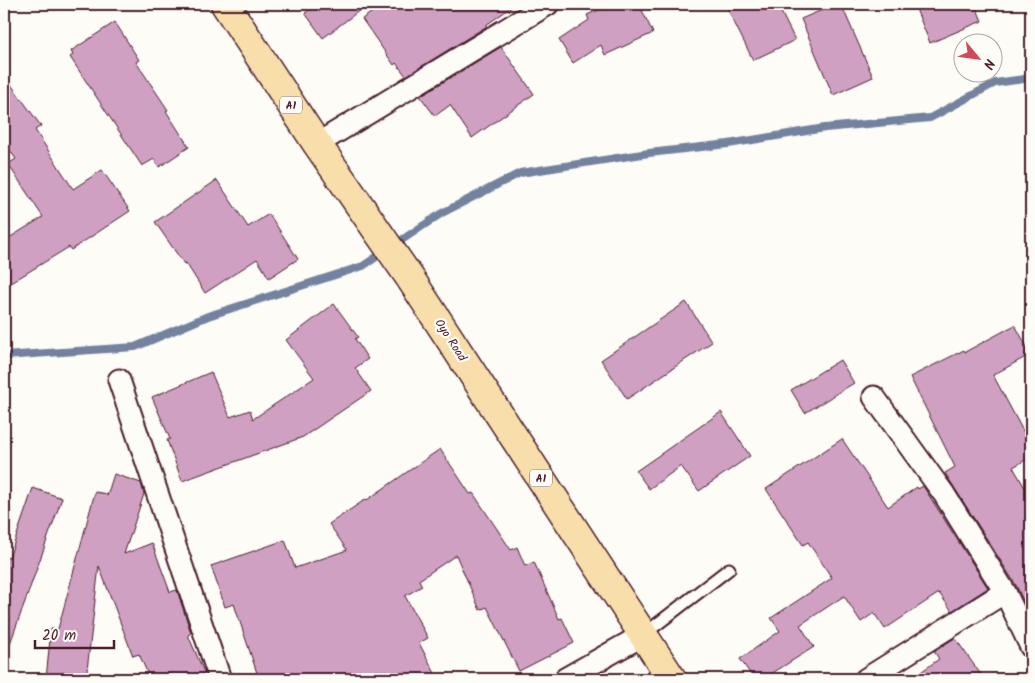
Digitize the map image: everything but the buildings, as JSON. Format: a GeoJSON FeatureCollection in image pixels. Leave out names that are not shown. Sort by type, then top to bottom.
{"type":"FeatureCollection","features":[{"type":"Feature","properties":{"kind":"highway","name":"Oyo Road"},"geometry":{"type":"LineString","coordinates":[[225,4],[317,144],[410,278],[672,679]]}},
{"type":"Feature","properties":{"kind":"street"},"geometry":{"type":"LineString","coordinates":[[317,144],[526,9],[548,4]]}},
{"type":"Feature","properties":{"kind":"street"},"geometry":{"type":"LineString","coordinates":[[119,380],[220,679]]}},
{"type":"Feature","properties":{"kind":"street"},"geometry":{"type":"LineString","coordinates":[[874,397],[944,494],[1005,592],[1031,647]]}},
{"type":"Feature","properties":{"kind":"street"},"geometry":{"type":"LineString","coordinates":[[866,679],[1005,592]]}},
{"type":"Feature","properties":{"kind":"street"},"geometry":{"type":"LineString","coordinates":[[565,679],[643,635]]}},
{"type":"Feature","properties":{"kind":"lane"},"geometry":{"type":"LineString","coordinates":[[643,635],[729,569]]}},
{"type":"Feature","properties":{"kind":"waterway"},"geometry":{"type":"LineString","coordinates":[[4,356],[135,347],[208,316],[363,266],[442,213],[520,173],[649,153],[728,144],[825,128],[930,118],[995,83],[1031,78]]}}]}
